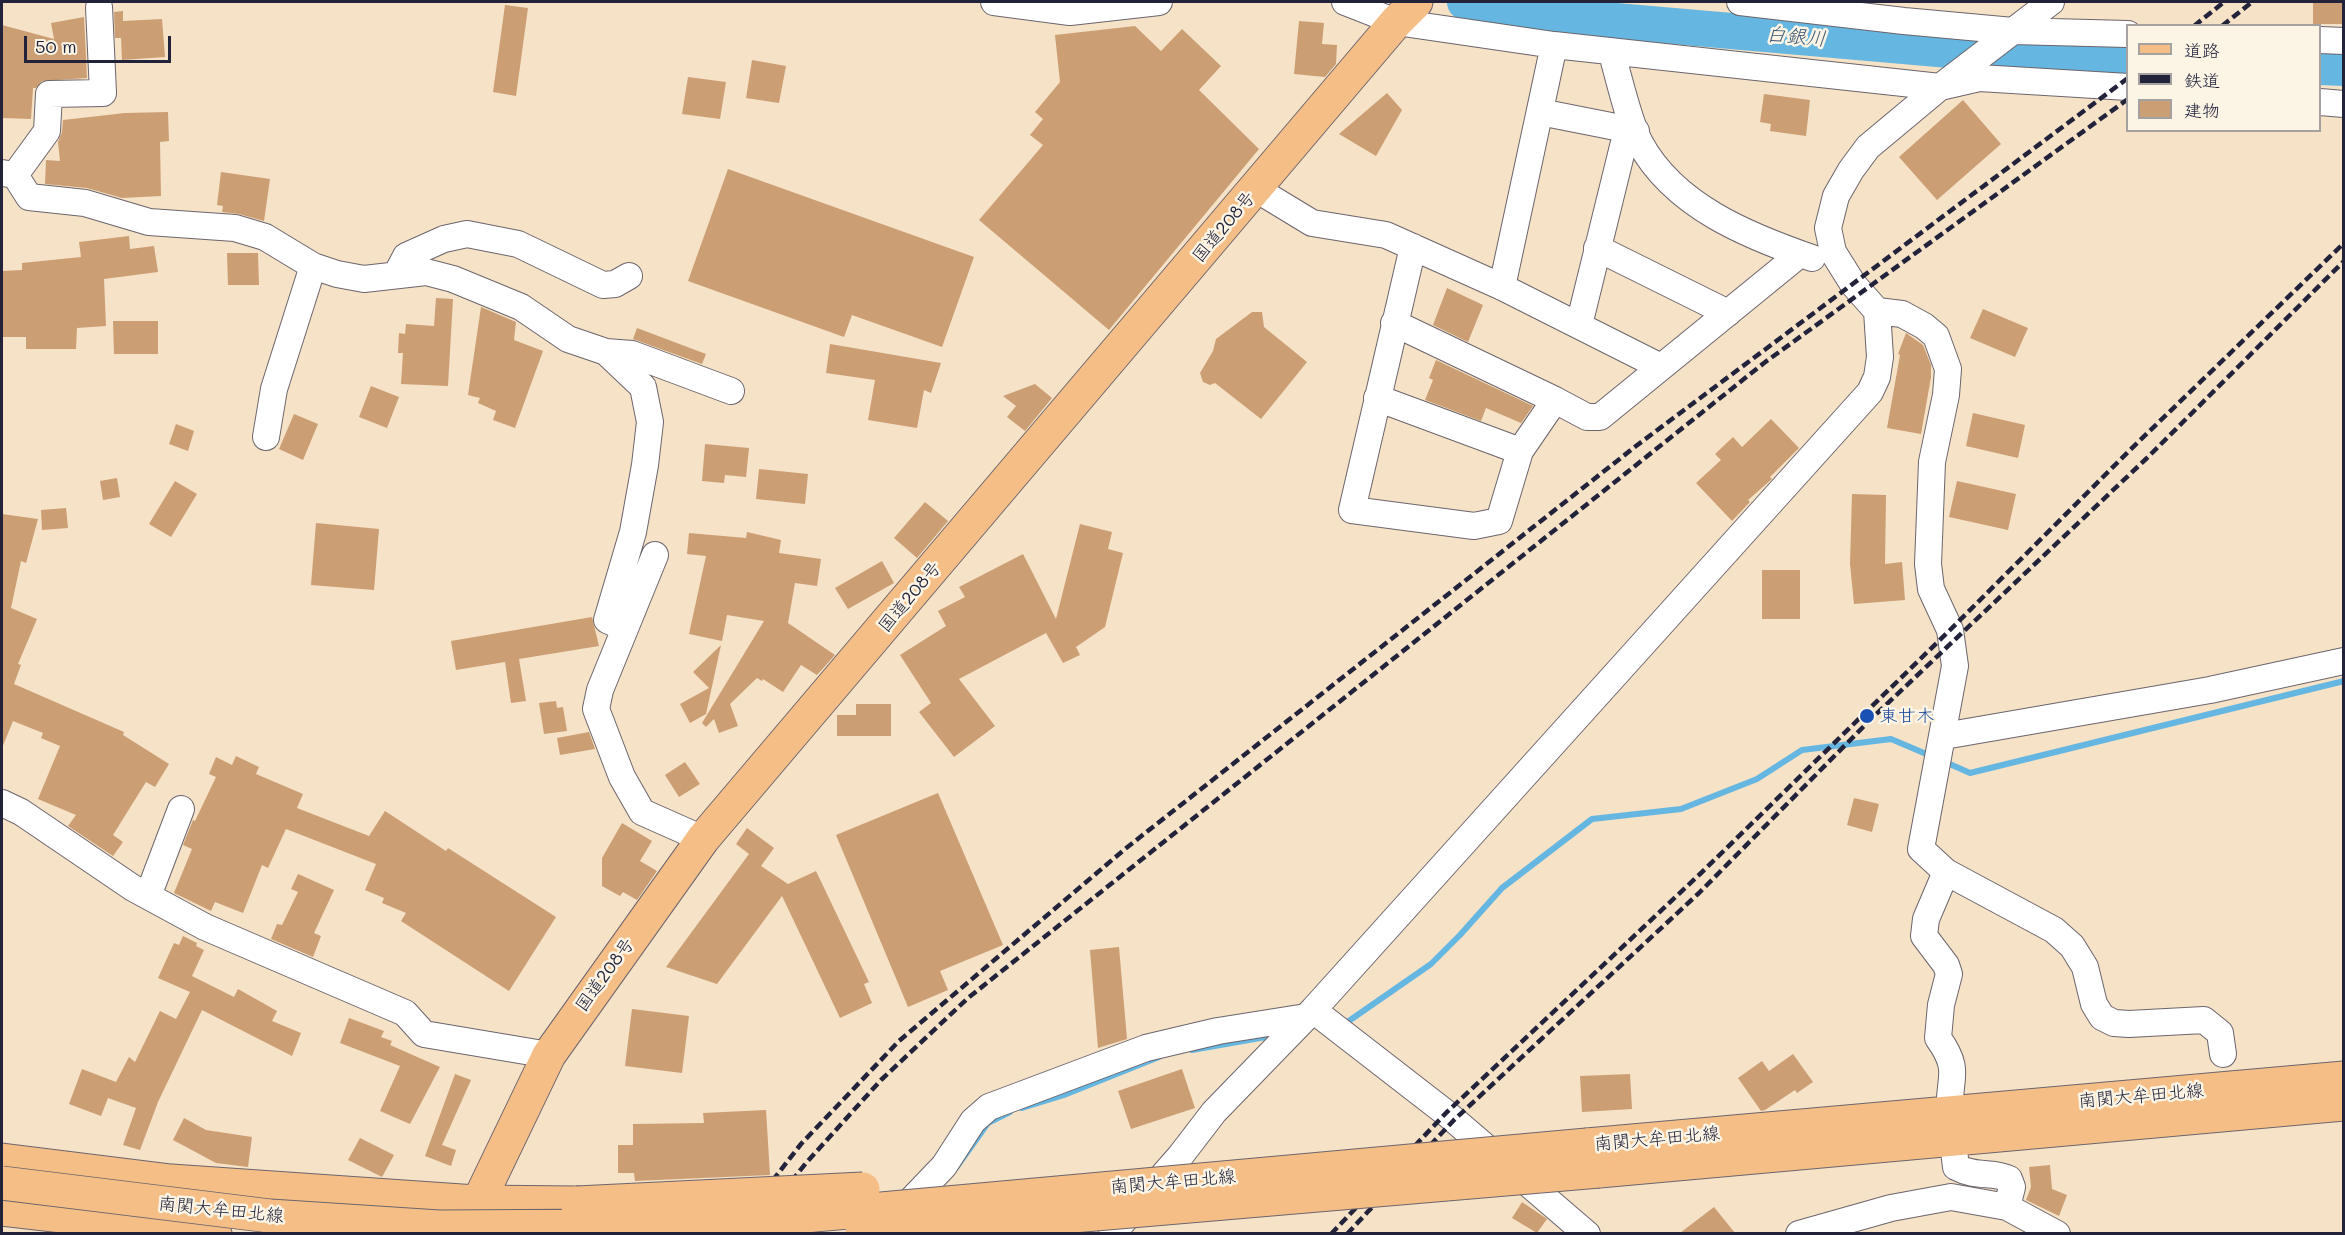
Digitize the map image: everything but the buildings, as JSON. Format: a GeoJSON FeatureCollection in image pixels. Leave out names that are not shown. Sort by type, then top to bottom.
{"type":"FeatureCollection","features":[{"type":"Feature","properties":{"kind":"main road","name":"国道208号"},"geometry":{"type":"LineString","coordinates":[[463,1233],[549,1055],[702,839],[1406,12]]}},
{"type":"Feature","properties":{"kind":"main road","name":"南関大牟田北線"},"geometry":{"type":"LineString","coordinates":[[1952,1126],[2343,1078]]}},
{"type":"Feature","properties":{"kind":"main road","name":"南関大牟田北線"},"geometry":{"type":"LineString","coordinates":[[862,1233],[989,1223],[1593,1158],[1952,1126],[2343,1104]]}},
{"type":"Feature","properties":{"kind":"main road","name":"南関大牟田北線"},"geometry":{"type":"LineString","coordinates":[[2,1184],[270,1216],[439,1227],[606,1226],[782,1218],[1090,1190],[1593,1158]]}},
{"type":"Feature","properties":{"kind":"main road"},"geometry":{"type":"LineString","coordinates":[[2,1160],[171,1181],[476,1202],[577,1203],[1026,1182],[1090,1190]]}},
{"type":"Feature","properties":{"kind":"main road","name":"南関大牟田北線"},"geometry":{"type":"LineString","coordinates":[[2,1209],[215,1233]]}},
{"type":"Feature","properties":{"kind":"main road"},"geometry":{"type":"LineString","coordinates":[[922,1233],[989,1223]]}},
{"type":"Feature","properties":{"kind":"main road"},"geometry":{"type":"LineString","coordinates":[[2,1231],[19,1233]]}},
{"type":"Feature","properties":{"kind":"street"},"geometry":{"type":"LineString","coordinates":[[994,2],[1070,12],[1159,2]]}},
{"type":"Feature","properties":{"kind":"street"},"geometry":{"type":"LineString","coordinates":[[1345,2],[1406,12],[1554,45],[1947,81],[1979,78],[2126,87]]}},
{"type":"Feature","properties":{"kind":"street"},"geometry":{"type":"LineString","coordinates":[[1740,2],[1906,11],[2007,35],[2126,34]]}},
{"type":"Feature","properties":{"kind":"street"},"geometry":{"type":"LineString","coordinates":[[1112,1233],[1181,1155],[1214,1112],[1310,1014],[1870,392],[1877,377],[1880,357],[1877,311],[1853,284],[1833,252],[1828,228],[1836,196],[1868,147],[1947,81],[2051,2]]}},
{"type":"Feature","properties":{"kind":"street"},"geometry":{"type":"LineString","coordinates":[[99,7],[102,93],[49,94],[47,131],[8,174],[29,197],[85,203],[149,222],[235,228],[265,237],[313,267],[364,279],[426,272],[453,279],[521,307],[568,339],[606,352],[632,354],[731,391]]}},
{"type":"Feature","properties":{"kind":"street"},"geometry":{"type":"LineString","coordinates":[[2321,40],[2343,41]]}},
{"type":"Feature","properties":{"kind":"street"},"geometry":{"type":"LineString","coordinates":[[1502,287],[1554,45]]}},
{"type":"Feature","properties":{"kind":"street"},"geometry":{"type":"LineString","coordinates":[[1611,51],[1631,130],[1658,169],[1682,192],[1710,213],[1746,232],[1800,254],[1812,258],[1833,252]]}},
{"type":"Feature","properties":{"kind":"street"},"geometry":{"type":"LineString","coordinates":[[2321,102],[2343,104]]}},
{"type":"Feature","properties":{"kind":"street"},"geometry":{"type":"LineString","coordinates":[[1540,112],[1631,130]]}},
{"type":"Feature","properties":{"kind":"street"},"geometry":{"type":"LineString","coordinates":[[1579,325],[1597,248],[1631,130]]}},
{"type":"Feature","properties":{"kind":"street"},"geometry":{"type":"LineString","coordinates":[[1257,189],[1312,223],[1386,235],[1502,287],[1661,367]]}},
{"type":"Feature","properties":{"kind":"street"},"geometry":{"type":"LineString","coordinates":[[396,275],[406,256],[444,239],[468,234],[518,244],[603,285],[615,284],[629,276]]}},
{"type":"Feature","properties":{"kind":"street"},"geometry":{"type":"LineString","coordinates":[[1413,247],[1352,510],[1474,526],[1499,521],[1520,451],[1555,400]]}},
{"type":"Feature","properties":{"kind":"street"},"geometry":{"type":"LineString","coordinates":[[1597,248],[1728,313]]}},
{"type":"Feature","properties":{"kind":"street"},"geometry":{"type":"LineString","coordinates":[[1394,323],[1587,417],[1600,417],[1800,254]]}},
{"type":"Feature","properties":{"kind":"street"},"geometry":{"type":"LineString","coordinates":[[266,437],[274,389],[313,267]]}},
{"type":"Feature","properties":{"kind":"street"},"geometry":{"type":"LineString","coordinates":[[1877,311],[1902,314],[1924,326],[1936,336],[1948,369],[1946,395],[1932,462],[1928,564],[1931,589],[1950,630],[1955,666],[1944,736],[1921,849],[1946,872],[2054,930],[2072,946],[2085,967],[2094,1004],[2102,1017],[2114,1023],[2129,1024],[2204,1020],[2220,1033],[2223,1054]]}},
{"type":"Feature","properties":{"kind":"street"},"geometry":{"type":"LineString","coordinates":[[606,352],[643,387],[650,422],[633,532],[607,620],[625,628]]}},
{"type":"Feature","properties":{"kind":"street"},"geometry":{"type":"LineString","coordinates":[[1377,398],[1520,451]]}},
{"type":"Feature","properties":{"kind":"street"},"geometry":{"type":"LineString","coordinates":[[655,555],[600,690],[596,709],[622,777],[642,812],[702,839]]}},
{"type":"Feature","properties":{"kind":"street"},"geometry":{"type":"LineString","coordinates":[[1944,736],[2210,690],[2343,661]]}},
{"type":"Feature","properties":{"kind":"street"},"geometry":{"type":"LineString","coordinates":[[2,803],[21,812],[133,888],[205,927],[405,1013],[424,1034],[549,1055]]}},
{"type":"Feature","properties":{"kind":"street"},"geometry":{"type":"LineString","coordinates":[[148,896],[181,809]]}},
{"type":"Feature","properties":{"kind":"street"},"geometry":{"type":"LineString","coordinates":[[1946,872],[1926,919],[1924,936],[1946,965],[1949,974],[1941,1005],[1938,1038],[1948,1052],[1953,1066],[1952,1126],[1956,1167],[1967,1173],[2003,1176],[2009,1179],[2012,1187],[2007,1207]]}},
{"type":"Feature","properties":{"kind":"street"},"geometry":{"type":"LineString","coordinates":[[879,1233],[944,1166],[973,1121],[989,1107],[1146,1048],[1218,1031],[1310,1014],[1446,1113],[1587,1233]]}},
{"type":"Feature","properties":{"kind":"street"},"geometry":{"type":"LineString","coordinates":[[1799,1233],[1891,1209],[1952,1197],[2007,1207],[2057,1233]]}},
{"type":"Feature","properties":{"kind":"waterway","name":"白銀川"},"geometry":{"type":"LineString","coordinates":[[1465,2],[1593,19],[2007,55],[2126,60]]}},
{"type":"Feature","properties":{"kind":"waterway","name":"白銀川"},"geometry":{"type":"LineString","coordinates":[[2321,67],[2344,68]]}},
{"type":"Feature","properties":{"kind":"waterway"},"geometry":{"type":"LineString","coordinates":[[1943,761],[1970,773],[2344,681]]}},
{"type":"Feature","properties":{"kind":"waterway"},"geometry":{"type":"LineString","coordinates":[[1343,1025],[1431,964],[1502,888],[1592,819],[1681,809],[1757,779],[1802,750],[1891,739],[1931,756]]}},
{"type":"Feature","properties":{"kind":"waterway"},"geometry":{"type":"LineString","coordinates":[[1192,1050],[1277,1035]]}},
{"type":"Feature","properties":{"kind":"waterway"},"geometry":{"type":"LineString","coordinates":[[1022,1108],[1064,1095],[1159,1057]]}},
{"type":"Feature","properties":{"kind":"waterway"},"geometry":{"type":"LineString","coordinates":[[956,1168],[988,1123],[1010,1112]]}},
{"type":"Feature","properties":{"kind":"railway"},"geometry":{"type":"LineString","coordinates":[[2196,24],[2224,2]]}},
{"type":"Feature","properties":{"kind":"railway"},"geometry":{"type":"LineString","coordinates":[[2224,24],[2252,2]]}},
{"type":"Feature","properties":{"kind":"railway"},"geometry":{"type":"LineString","coordinates":[[731,1234],[801,1144],[899,1041],[1125,849],[1636,446],[2126,79]]}},
{"type":"Feature","properties":{"kind":"railway"},"geometry":{"type":"LineString","coordinates":[[749,1234],[806,1163],[881,1080],[968,998],[1764,363],[2126,100]]}},
{"type":"Feature","properties":{"kind":"railway"},"geometry":{"type":"LineString","coordinates":[[1331,1234],[1446,1113],[1700,874],[2130,450],[2344,243]]}},
{"type":"Feature","properties":{"kind":"railway"},"geometry":{"type":"LineString","coordinates":[[1347,1234],[1454,1120],[1699,893],[1871,719],[2147,458],[2344,261]]}},
{"type":"Feature","properties":{"kind":"place","name":"東甘木"},"geometry":{"type":"Point","coordinates":[1867,716]}}]}
